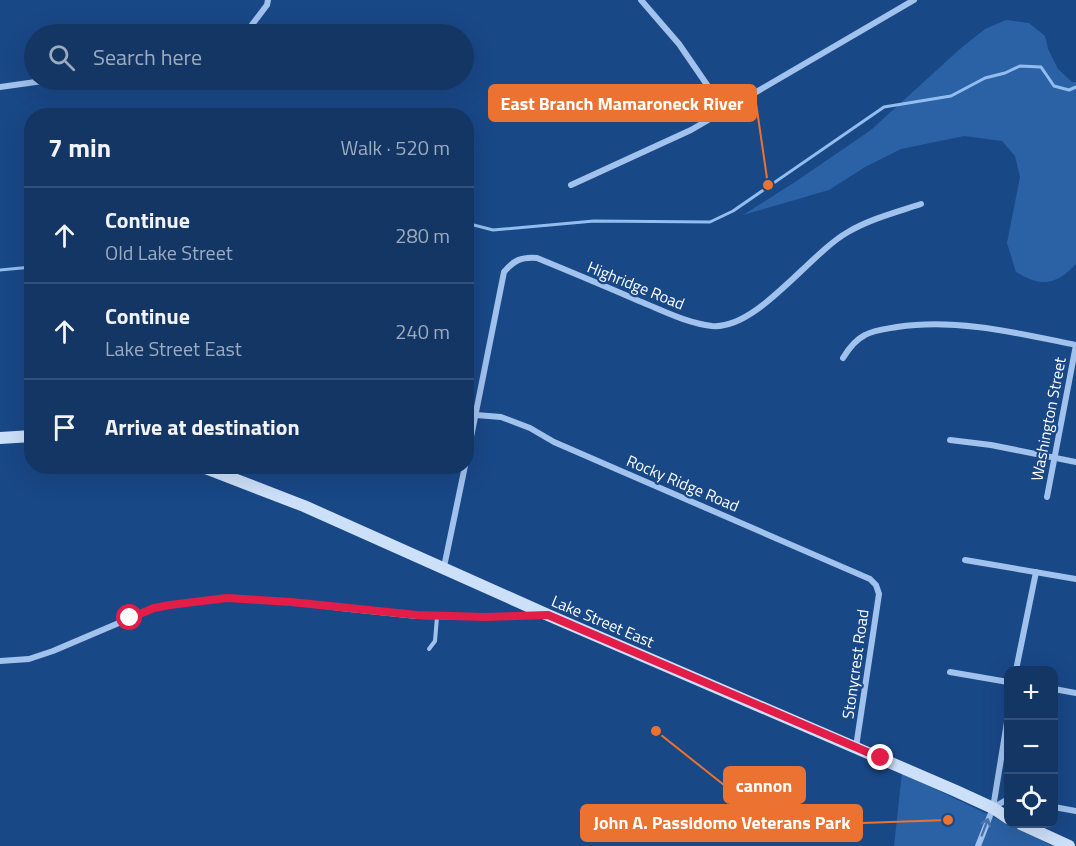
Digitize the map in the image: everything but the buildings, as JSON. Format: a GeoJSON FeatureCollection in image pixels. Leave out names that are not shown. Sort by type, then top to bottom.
{"type":"FeatureCollection","features":[{"type":"Feature","properties":{"kind":"main road"},"geometry":{"type":"LineString","coordinates":[[0,438],[24,436]]}},
{"type":"Feature","properties":{"kind":"main road","name":"Lake Street East"},"geometry":{"type":"LineString","coordinates":[[221,474],[304,506],[444,567],[548,615],[856,747],[993,808],[1004,815]]}},
{"type":"Feature","properties":{"kind":"main road"},"geometry":{"type":"LineString","coordinates":[[1030,828],[1069,846]]}},
{"type":"Feature","properties":{"kind":"street"},"geometry":{"type":"LineString","coordinates":[[253,24],[267,5],[268,0]]}},
{"type":"Feature","properties":{"kind":"street"},"geometry":{"type":"LineString","coordinates":[[641,0],[679,44],[725,111]]}},
{"type":"Feature","properties":{"kind":"street"},"geometry":{"type":"LineString","coordinates":[[572,185],[651,149],[725,111],[914,0]]}},
{"type":"Feature","properties":{"kind":"street"},"geometry":{"type":"LineString","coordinates":[[0,87],[24,84]]}},
{"type":"Feature","properties":{"kind":"street","name":"Highridge Road"},"geometry":{"type":"LineString","coordinates":[[474,424],[504,272],[511,263],[526,257],[537,258],[683,319],[712,326],[724,326],[749,316],[828,245],[849,231],[921,204]]}},
{"type":"Feature","properties":{"kind":"street"},"geometry":{"type":"LineString","coordinates":[[843,358],[853,344],[867,334],[890,328],[925,324],[961,324],[1076,345]]}},
{"type":"Feature","properties":{"kind":"street","name":"Washington Street"},"geometry":{"type":"LineString","coordinates":[[1047,497],[1076,345]]}},
{"type":"Feature","properties":{"kind":"street","name":"Rocky Ridge Road"},"geometry":{"type":"LineString","coordinates":[[476,415],[501,417],[530,428],[554,442],[870,579],[876,585]]}},
{"type":"Feature","properties":{"kind":"street"},"geometry":{"type":"LineString","coordinates":[[950,440],[991,445],[1076,462]]}},
{"type":"Feature","properties":{"kind":"street"},"geometry":{"type":"LineString","coordinates":[[444,567],[463,474]]}},
{"type":"Feature","properties":{"kind":"street"},"geometry":{"type":"LineString","coordinates":[[965,560],[1076,579]]}},
{"type":"Feature","properties":{"kind":"street"},"geometry":{"type":"LineString","coordinates":[[1017,666],[1036,572]]}},
{"type":"Feature","properties":{"kind":"street","name":"Stonycrest Road"},"geometry":{"type":"LineString","coordinates":[[856,747],[879,594],[876,585]]}},
{"type":"Feature","properties":{"kind":"street"},"geometry":{"type":"LineString","coordinates":[[0,661],[29,658],[53,651],[154,608],[227,598],[437,616],[548,615]]}},
{"type":"Feature","properties":{"kind":"street"},"geometry":{"type":"LineString","coordinates":[[950,672],[1004,680]]}},
{"type":"Feature","properties":{"kind":"street"},"geometry":{"type":"LineString","coordinates":[[1058,690],[1076,693]]}},
{"type":"Feature","properties":{"kind":"street"},"geometry":{"type":"LineString","coordinates":[[978,846],[993,808],[1007,720]]}},
{"type":"Feature","properties":{"kind":"street"},"geometry":{"type":"LineString","coordinates":[[993,808],[1004,801]]}},
{"type":"Feature","properties":{"kind":"street"},"geometry":{"type":"LineString","coordinates":[[1058,808],[1076,810]]}},
{"type":"Feature","properties":{"kind":"lane"},"geometry":{"type":"LineString","coordinates":[[429,649],[435,641],[437,616]]}},
{"type":"Feature","properties":{"kind":"shaded area"},"geometry":{"type":"Polygon","coordinates":[[[1006,20],[1029,23],[1045,36],[1048,49],[1058,69],[1072,82],[1076,82],[1076,264],[1061,277],[1048,282],[1040,282],[1016,272],[1007,243],[1020,177],[1015,156],[1002,141],[964,136],[901,149],[865,167],[829,190],[743,215],[871,130],[961,48],[985,29],[1006,20]]]}},
{"type":"Feature","properties":{"kind":"shaded area"},"geometry":{"type":"Polygon","coordinates":[[[902,773],[1004,822],[1004,828],[1016,828],[1053,846],[894,846],[902,773]]]}},
{"type":"Feature","properties":{"kind":"waterway"},"geometry":{"type":"LineString","coordinates":[[474,225],[493,230],[594,221],[710,222],[733,211],[884,107],[951,96],[985,78],[1020,66],[1041,67],[1054,86],[1069,90],[1076,87]]}},
{"type":"Feature","properties":{"kind":"waterway"},"geometry":{"type":"LineString","coordinates":[[0,270],[24,268]]}},
{"type":"Feature","properties":{"kind":"place","name":"East Branch Mamaroneck River"},"geometry":{"type":"Point","coordinates":[768,185]}},
{"type":"Feature","properties":{"kind":"place","name":"cannon"},"geometry":{"type":"Point","coordinates":[656,731]}},
{"type":"Feature","properties":{"kind":"place","name":"John A. Passidomo Veterans Park"},"geometry":{"type":"Point","coordinates":[948,820]}},
{"type":"Feature","properties":{"kind":"route"},"geometry":{"type":"LineString","coordinates":[[130,618],[154,608],[227,598],[417,615],[485,617],[548,615],[881,758]]}}]}
